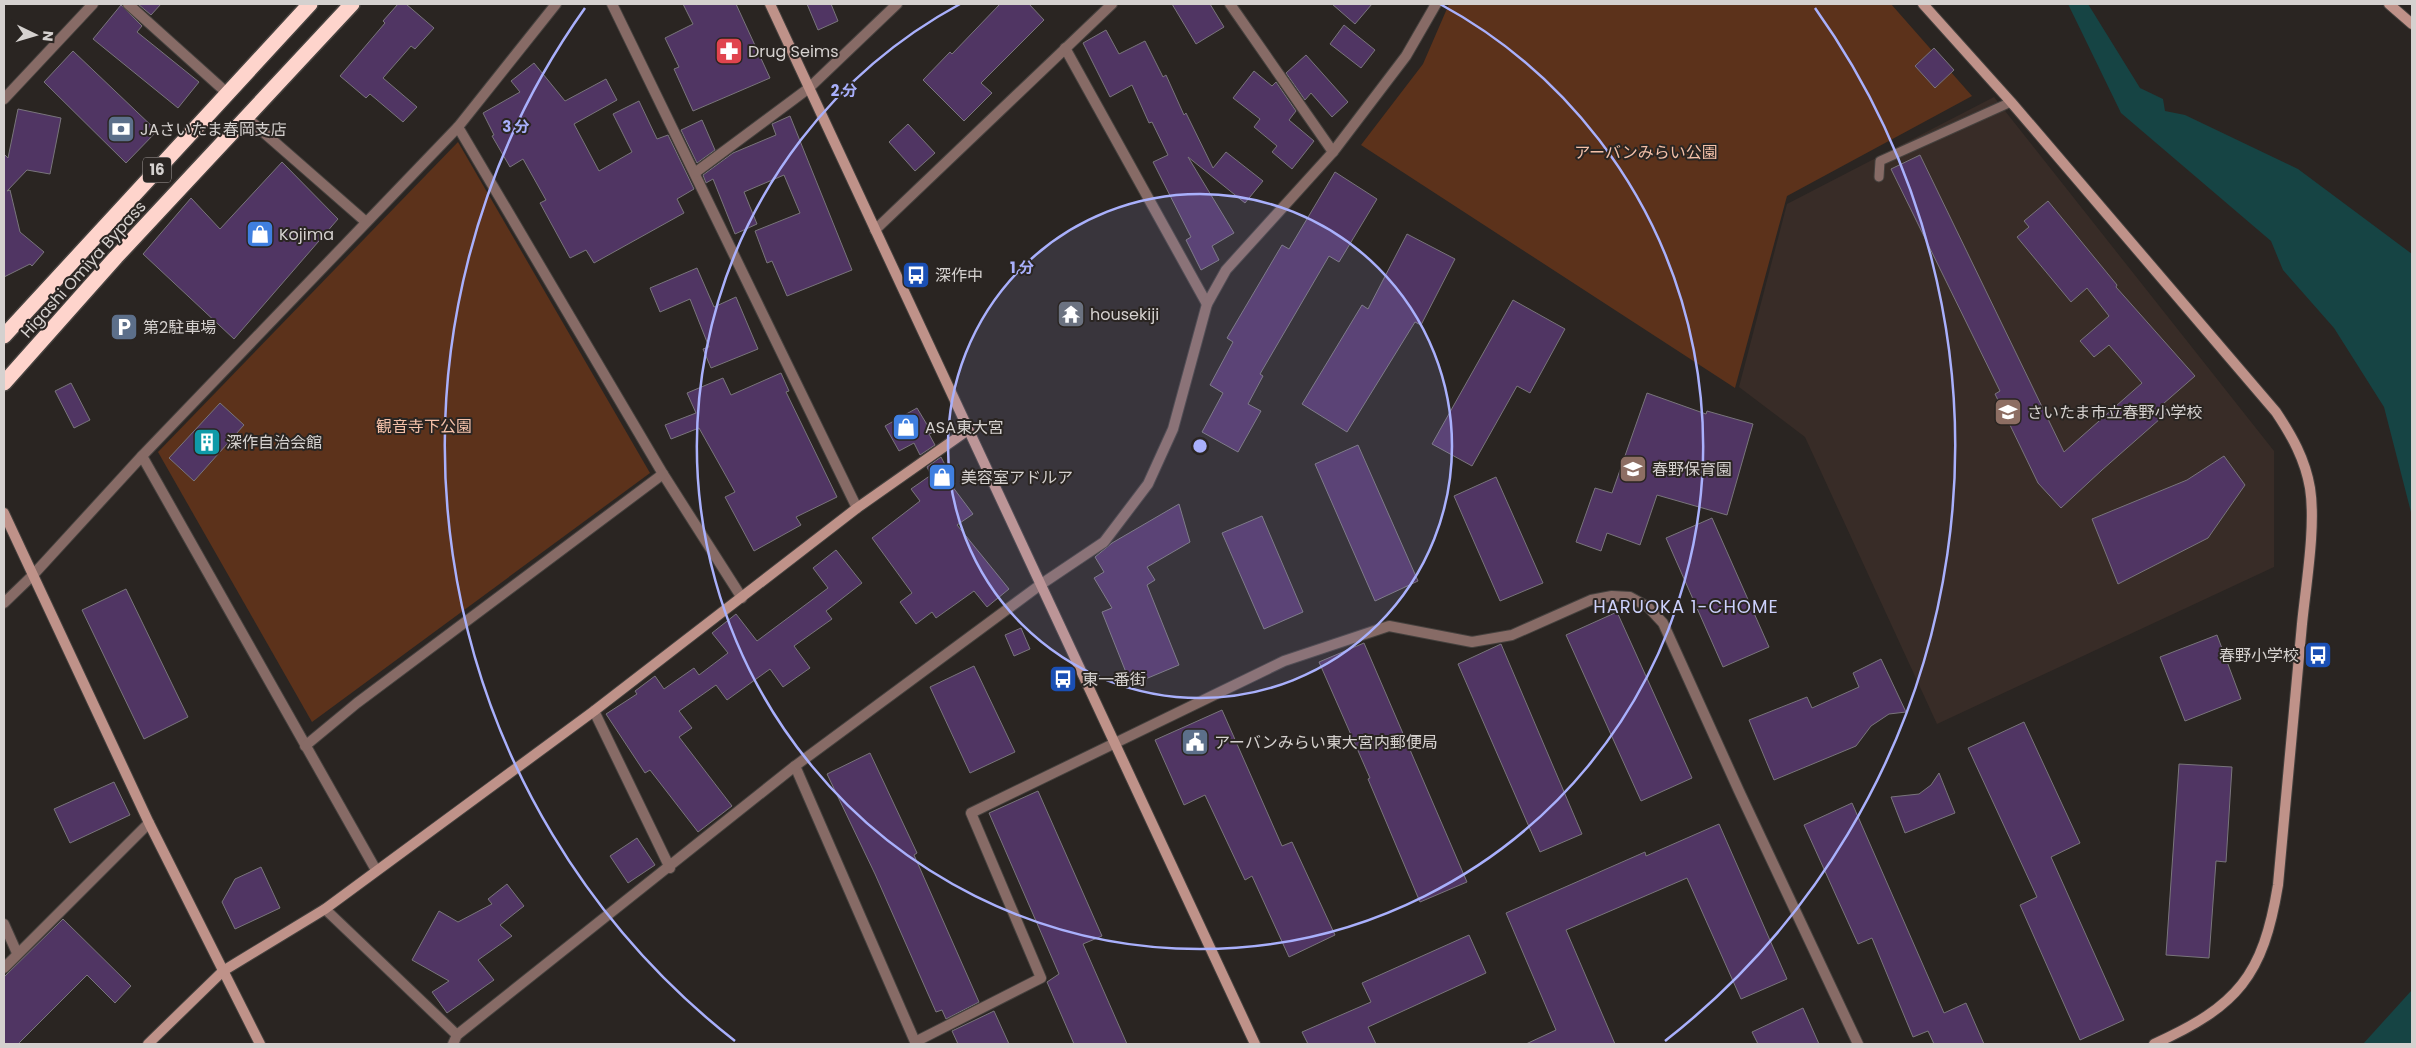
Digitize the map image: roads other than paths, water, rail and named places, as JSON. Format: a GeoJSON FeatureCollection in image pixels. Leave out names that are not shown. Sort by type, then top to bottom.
{"type":"FeatureCollection","features":[{"type":"Feature","properties":{"kind":"highway","name":"Higashi Omiya Bypass"},"geometry":{"type":"LineString","coordinates":[[4,336],[310,4]]}},
{"type":"Feature","properties":{"kind":"highway","name":"Higashi Omiya Bypass"},"geometry":{"type":"LineString","coordinates":[[4,382],[352,4]]}},
{"type":"Feature","properties":{"kind":"street"},"geometry":{"type":"LineString","coordinates":[[4,97],[93,4]]}},
{"type":"Feature","properties":{"kind":"street"},"geometry":{"type":"LineString","coordinates":[[128,4],[227,93]]}},
{"type":"Feature","properties":{"kind":"street"},"geometry":{"type":"LineString","coordinates":[[4,602],[33,574],[142,456],[458,127],[556,4]]}},
{"type":"Feature","properties":{"kind":"street"},"geometry":{"type":"LineString","coordinates":[[612,4],[696,172],[857,508]]}},
{"type":"Feature","properties":{"kind":"street"},"geometry":{"type":"LineString","coordinates":[[770,4],[1255,1044]]}},
{"type":"Feature","properties":{"kind":"street"},"geometry":{"type":"LineString","coordinates":[[696,172],[809,88],[897,4]]}},
{"type":"Feature","properties":{"kind":"street"},"geometry":{"type":"LineString","coordinates":[[875,230],[1112,4]]}},
{"type":"Feature","properties":{"kind":"street"},"geometry":{"type":"LineString","coordinates":[[1230,4],[1333,152]]}},
{"type":"Feature","properties":{"kind":"street"},"geometry":{"type":"LineString","coordinates":[[325,909],[455,1040],[795,766],[1040,585],[1104,542],[1148,484],[1173,429],[1207,304],[1226,270],[1333,152],[1406,56],[1436,4]]}},
{"type":"Feature","properties":{"kind":"street"},"geometry":{"type":"LineString","coordinates":[[1923,4],[2011,102],[2276,412],[2294,439],[2303,460],[2310,488],[2311,513],[2306,582],[2278,885],[2272,919],[2263,949],[2245,981],[2227,1002],[2184,1030],[2154,1044]]}},
{"type":"Feature","properties":{"kind":"street"},"geometry":{"type":"LineString","coordinates":[[2389,4],[2412,24]]}},
{"type":"Feature","properties":{"kind":"street"},"geometry":{"type":"LineString","coordinates":[[1065,48],[1207,304]]}},
{"type":"Feature","properties":{"kind":"street"},"geometry":{"type":"LineString","coordinates":[[246,118],[366,222]]}},
{"type":"Feature","properties":{"kind":"street"},"geometry":{"type":"LineString","coordinates":[[458,127],[663,474],[742,598]]}},
{"type":"Feature","properties":{"kind":"street"},"geometry":{"type":"LineString","coordinates":[[148,1044],[223,971],[325,909],[594,711],[857,508],[968,430]]}},
{"type":"Feature","properties":{"kind":"street"},"geometry":{"type":"LineString","coordinates":[[142,456],[376,870]]}},
{"type":"Feature","properties":{"kind":"street"},"geometry":{"type":"LineString","coordinates":[[305,746],[357,703],[663,474]]}},
{"type":"Feature","properties":{"kind":"street"},"geometry":{"type":"LineString","coordinates":[[4,513],[149,823],[260,1044]]}},
{"type":"Feature","properties":{"kind":"street"},"geometry":{"type":"LineString","coordinates":[[795,766],[915,1043],[1041,978],[971,813],[1284,661],[1389,626],[1472,642],[1512,635],[1591,600],[1612,596],[1630,597],[1648,607],[1663,623],[1739,791],[1858,1044]]}},
{"type":"Feature","properties":{"kind":"street"},"geometry":{"type":"LineString","coordinates":[[594,711],[670,868]]}},
{"type":"Feature","properties":{"kind":"street"},"geometry":{"type":"LineString","coordinates":[[4,968],[149,823]]}},
{"type":"Feature","properties":{"kind":"street"},"geometry":{"type":"LineString","coordinates":[[4,924],[17,953]]}},
{"type":"Feature","properties":{"kind":"lane"},"geometry":{"type":"LineString","coordinates":[[1880,177],[1880,161],[2011,102]]}},
{"type":"Feature","properties":{"kind":"water"},"geometry":{"type":"Polygon","coordinates":[[[2068,4],[2088,4],[2140,88],[2163,99],[2165,111],[2185,115],[2298,169],[2412,254],[2412,516],[2384,407],[2334,328],[2283,270],[2271,241],[2121,113],[2068,4]]]}},
{"type":"Feature","properties":{"kind":"water"},"geometry":{"type":"Polygon","coordinates":[[[2412,990],[2412,1044],[2363,1044],[2412,990]]]}},
{"type":"Feature","properties":{"kind":"place","name":"Drug Seims"},"geometry":{"type":"Point","coordinates":[729,51]}},
{"type":"Feature","properties":{"kind":"place","name":"JAさいたま春岡支店"},"geometry":{"type":"Point","coordinates":[121,129]}},
{"type":"Feature","properties":{"kind":"place","name":"Kojima"},"geometry":{"type":"Point","coordinates":[260,234]}},
{"type":"Feature","properties":{"kind":"place","name":"深作中"},"geometry":{"type":"Point","coordinates":[916,275]}},
{"type":"Feature","properties":{"kind":"place","name":"housekiji"},"geometry":{"type":"Point","coordinates":[1071,314]}},
{"type":"Feature","properties":{"kind":"place","name":"第2駐車場"},"geometry":{"type":"Point","coordinates":[124,327]}},
{"type":"Feature","properties":{"kind":"place","name":"さいたま市立春野小学校"},"geometry":{"type":"Point","coordinates":[2008,412]}},
{"type":"Feature","properties":{"kind":"place","name":"ASA東大宮"},"geometry":{"type":"Point","coordinates":[906,427]}},
{"type":"Feature","properties":{"kind":"place","name":"深作自治会館"},"geometry":{"type":"Point","coordinates":[207,442]}},
{"type":"Feature","properties":{"kind":"place","name":"春野保育園"},"geometry":{"type":"Point","coordinates":[1633,469]}},
{"type":"Feature","properties":{"kind":"place","name":"美容室アドルア"},"geometry":{"type":"Point","coordinates":[942,477]}},
{"type":"Feature","properties":{"kind":"place","name":"春野小学校"},"geometry":{"type":"Point","coordinates":[2318,655]}},
{"type":"Feature","properties":{"kind":"place","name":"東一番街"},"geometry":{"type":"Point","coordinates":[1063,679]}},
{"type":"Feature","properties":{"kind":"place","name":"アーバンみらい東大宮内郵便局"},"geometry":{"type":"Point","coordinates":[1195,742]}},
{"type":"Feature","properties":{"kind":"district","name":"HARUOKA 1-CHOME"},"geometry":{"type":"Point","coordinates":[1686,607]}},
{"type":"Feature","properties":{"kind":"park label","name":"アーバンみらい公園"},"geometry":{"type":"Point","coordinates":[1646,152]}},
{"type":"Feature","properties":{"kind":"park label","name":"観音寺下公園"},"geometry":{"type":"Point","coordinates":[424,426]}}]}
